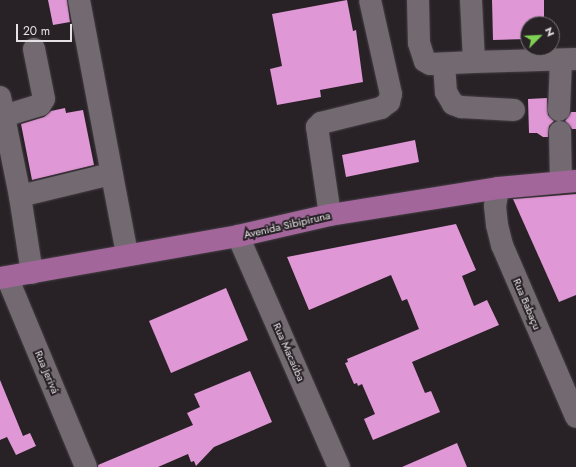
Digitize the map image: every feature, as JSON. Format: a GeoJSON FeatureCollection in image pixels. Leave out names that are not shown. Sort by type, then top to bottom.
{"type":"FeatureCollection","features":[{"type":"Feature","properties":{"kind":"main road","name":"Avenida Sibipiruna"},"geometry":{"type":"LineString","coordinates":[[3,277],[32,274],[127,255],[238,236],[330,215],[498,188],[568,182]]}},
{"type":"Feature","properties":{"kind":"street"},"geometry":{"type":"LineString","coordinates":[[79,0],[127,255]]}},
{"type":"Feature","properties":{"kind":"street"},"geometry":{"type":"LineString","coordinates":[[330,215],[317,126],[320,123],[386,106],[391,94],[370,0]]}},
{"type":"Feature","properties":{"kind":"street"},"geometry":{"type":"LineString","coordinates":[[418,0],[419,43],[422,56],[425,61],[430,64],[568,60],[559,110]]}},
{"type":"Feature","properties":{"kind":"street"},"geometry":{"type":"LineString","coordinates":[[471,0],[474,62]]}},
{"type":"Feature","properties":{"kind":"street"},"geometry":{"type":"LineString","coordinates":[[32,274],[20,196],[2,106],[40,105],[44,100],[34,49]]}},
{"type":"Feature","properties":{"kind":"street"},"geometry":{"type":"LineString","coordinates":[[444,64],[446,92],[453,104],[461,107],[514,110]]}},
{"type":"Feature","properties":{"kind":"street"},"geometry":{"type":"LineString","coordinates":[[560,132],[568,182]]}},
{"type":"Feature","properties":{"kind":"street"},"geometry":{"type":"LineString","coordinates":[[20,196],[112,174]]}},
{"type":"Feature","properties":{"kind":"street","name":"Rua Babaçu"},"geometry":{"type":"LineString","coordinates":[[498,188],[495,206],[497,225],[502,245],[576,417]]}},
{"type":"Feature","properties":{"kind":"street","name":"Rua Macaúba"},"geometry":{"type":"LineString","coordinates":[[238,236],[339,467]]}},
{"type":"Feature","properties":{"kind":"street","name":"Rua Jerivá"},"geometry":{"type":"LineString","coordinates":[[3,277],[86,467]]}},
{"type":"Feature","properties":{"kind":"building"},"geometry":{"type":"Polygon","coordinates":[[[48,0],[67,0],[70,22],[53,25],[48,0]]]}},
{"type":"Feature","properties":{"kind":"building"},"geometry":{"type":"Polygon","coordinates":[[[347,0],[353,31],[356,30],[363,82],[320,90],[321,97],[277,105],[270,69],[282,66],[272,14],[347,0]]]}},
{"type":"Feature","properties":{"kind":"building"},"geometry":{"type":"Polygon","coordinates":[[[492,0],[544,0],[544,16],[520,16],[520,39],[493,40],[492,0]]]}},
{"type":"Feature","properties":{"kind":"building"},"geometry":{"type":"Polygon","coordinates":[[[547,98],[548,115],[554,121],[549,126],[548,137],[543,137],[537,133],[529,133],[528,99],[547,98]]]}},
{"type":"Feature","properties":{"kind":"building"},"geometry":{"type":"Polygon","coordinates":[[[65,108],[66,113],[83,110],[94,165],[32,180],[21,124],[44,117],[51,111],[65,108]]]}},
{"type":"Feature","properties":{"kind":"building"},"geometry":{"type":"Polygon","coordinates":[[[571,112],[576,112],[576,129],[572,129],[565,121],[571,112]]]}},
{"type":"Feature","properties":{"kind":"building"},"geometry":{"type":"Polygon","coordinates":[[[415,140],[419,162],[346,177],[342,155],[415,140]]]}},
{"type":"Feature","properties":{"kind":"building"},"geometry":{"type":"Polygon","coordinates":[[[576,194],[576,295],[559,302],[513,199],[576,194]]]}},
{"type":"Feature","properties":{"kind":"building"},"geometry":{"type":"Polygon","coordinates":[[[456,224],[476,270],[462,276],[474,306],[487,300],[499,325],[412,362],[425,393],[431,391],[440,412],[373,440],[364,419],[375,414],[362,384],[358,386],[357,383],[354,384],[345,363],[348,362],[347,359],[419,329],[407,299],[402,301],[391,275],[309,310],[287,257],[456,224]]]}},
{"type":"Feature","properties":{"kind":"building"},"geometry":{"type":"Polygon","coordinates":[[[226,288],[248,340],[171,373],[149,321],[226,288]]]}},
{"type":"Feature","properties":{"kind":"building"},"geometry":{"type":"Polygon","coordinates":[[[250,371],[272,422],[214,447],[196,466],[194,461],[191,462],[188,454],[158,467],[98,467],[98,465],[193,425],[187,413],[200,407],[194,394],[250,371]]]}},
{"type":"Feature","properties":{"kind":"building"},"geometry":{"type":"Polygon","coordinates":[[[0,380],[23,436],[30,433],[36,446],[16,455],[7,437],[0,440],[0,380]]]}},
{"type":"Feature","properties":{"kind":"building"},"geometry":{"type":"Polygon","coordinates":[[[457,443],[467,467],[402,467],[457,443]]]}}]}
